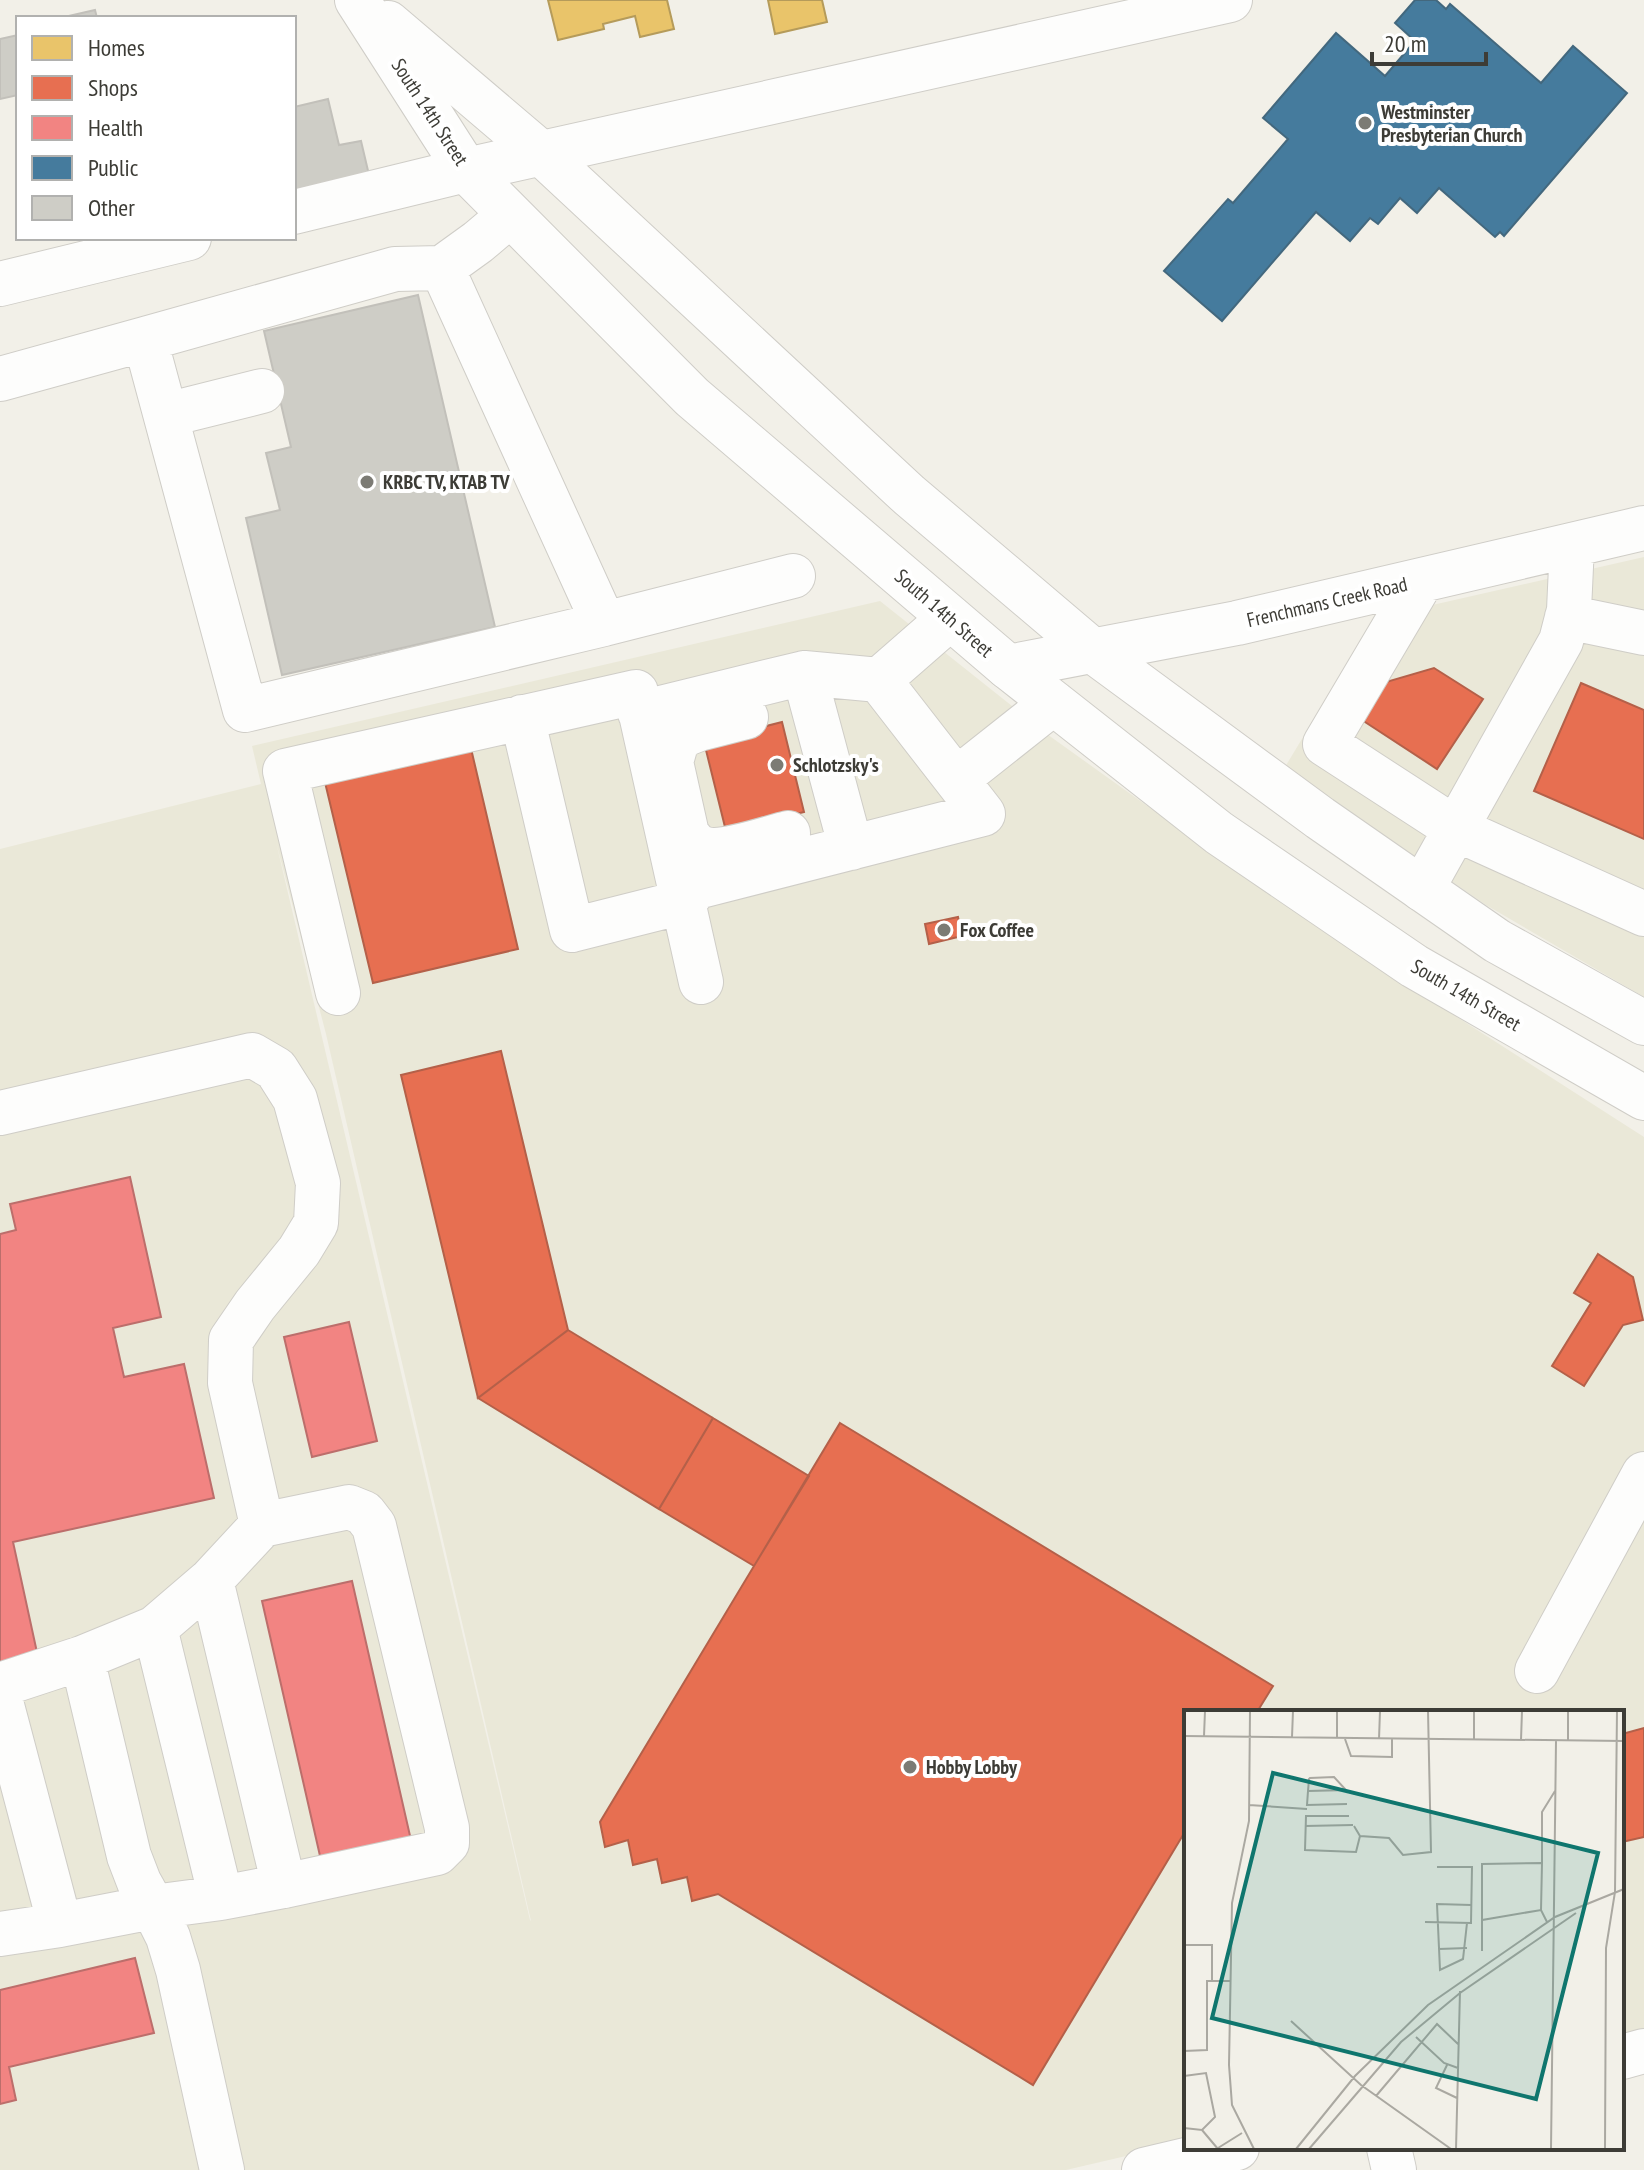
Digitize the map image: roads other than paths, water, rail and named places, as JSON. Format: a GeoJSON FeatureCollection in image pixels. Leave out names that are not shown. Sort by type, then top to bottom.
{"type":"FeatureCollection","features":[{"type":"Feature","properties":{"kind":"main road","name":"South 14th Street"},"geometry":{"type":"LineString","coordinates":[[359,0],[542,154],[909,495],[1093,651],[1320,818],[1497,941],[1644,1023]]}},
{"type":"Feature","properties":{"kind":"main road","name":"South 14th Street"},"geometry":{"type":"LineString","coordinates":[[359,0],[466,170],[692,397],[950,618],[1219,833],[1414,966],[1644,1098]]}},
{"type":"Feature","properties":{"kind":"main road"},"geometry":{"type":"LineString","coordinates":[[296,212],[466,170],[1230,0]]}},
{"type":"Feature","properties":{"kind":"main road"},"geometry":{"type":"LineString","coordinates":[[0,379],[395,269],[442,268],[510,215]]}},
{"type":"Feature","properties":{"kind":"main road"},"geometry":{"type":"LineString","coordinates":[[0,284],[181,240]]}},
{"type":"Feature","properties":{"kind":"main road"},"geometry":{"type":"LineString","coordinates":[[442,268],[604,624]]}},
{"type":"Feature","properties":{"kind":"main road"},"geometry":{"type":"LineString","coordinates":[[145,339],[245,710],[793,576]]}},
{"type":"Feature","properties":{"kind":"main road"},"geometry":{"type":"LineString","coordinates":[[166,415],[262,391]]}},
{"type":"Feature","properties":{"kind":"main road","name":"Frenchmans Creek Road"},"geometry":{"type":"LineString","coordinates":[[1008,667],[1237,623],[1644,528]]}},
{"type":"Feature","properties":{"kind":"main road"},"geometry":{"type":"LineString","coordinates":[[1422,889],[1561,641],[1569,610],[1572,545]]}},
{"type":"Feature","properties":{"kind":"main road"},"geometry":{"type":"LineString","coordinates":[[1422,580],[1325,744],[1456,829],[1644,914]]}},
{"type":"Feature","properties":{"kind":"main road"},"geometry":{"type":"LineString","coordinates":[[1567,617],[1644,633]]}},
{"type":"Feature","properties":{"kind":"main road"},"geometry":{"type":"LineString","coordinates":[[640,713],[807,687],[879,680],[950,618]]}},
{"type":"Feature","properties":{"kind":"main road"},"geometry":{"type":"LineString","coordinates":[[807,687],[684,735],[676,744],[671,762],[687,834],[702,849],[715,850],[983,814],[879,680]]}},
{"type":"Feature","properties":{"kind":"main road"},"geometry":{"type":"LineString","coordinates":[[807,687],[847,833]]}},
{"type":"Feature","properties":{"kind":"main road"},"geometry":{"type":"LineString","coordinates":[[338,993],[285,771],[636,692],[701,982]]}},
{"type":"Feature","properties":{"kind":"main road"},"geometry":{"type":"LineString","coordinates":[[957,779],[1053,703]]}},
{"type":"Feature","properties":{"kind":"main road"},"geometry":{"type":"LineString","coordinates":[[522,717],[572,930],[683,902],[697,887],[847,833]]}},
{"type":"Feature","properties":{"kind":"main road"},"geometry":{"type":"LineString","coordinates":[[0,1113],[252,1055],[276,1069],[295,1099],[318,1183],[316,1223],[299,1251],[231,1340],[230,1383],[262,1525]]}},
{"type":"Feature","properties":{"kind":"main road"},"geometry":{"type":"LineString","coordinates":[[1537,1671],[1644,1474]]}},
{"type":"Feature","properties":{"kind":"main road"},"geometry":{"type":"LineString","coordinates":[[0,1685],[82,1658],[155,1628],[211,1580],[262,1525],[349,1507],[364,1513],[374,1526],[447,1828],[447,1843],[437,1853],[221,1898],[0,1934]]}},
{"type":"Feature","properties":{"kind":"main road"},"geometry":{"type":"LineString","coordinates":[[211,1580],[284,1886]]}},
{"type":"Feature","properties":{"kind":"main road"},"geometry":{"type":"LineString","coordinates":[[155,1628],[221,1898]]}},
{"type":"Feature","properties":{"kind":"main road"},"geometry":{"type":"LineString","coordinates":[[82,1658],[129,1856],[168,1937],[178,1970],[222,2170]]}},
{"type":"Feature","properties":{"kind":"main road"},"geometry":{"type":"LineString","coordinates":[[0,1698],[60,1925]]}},
{"type":"Feature","properties":{"kind":"main road"},"geometry":{"type":"LineString","coordinates":[[1624,2056],[1644,2051]]}},
{"type":"Feature","properties":{"kind":"main road"},"geometry":{"type":"LineString","coordinates":[[1144,2170],[1229,2150]]}},
{"type":"Feature","properties":{"kind":"main road"},"geometry":{"type":"LineString","coordinates":[[1389,2150],[1394,2170]]}},
{"type":"Feature","properties":{"kind":"place","name":"Westminster Presbyterian Church"},"geometry":{"type":"Point","coordinates":[1365,123]}},
{"type":"Feature","properties":{"kind":"place","name":"KRBC TV, KTAB TV"},"geometry":{"type":"Point","coordinates":[367,482]}},
{"type":"Feature","properties":{"kind":"place","name":"Schlotzsky's"},"geometry":{"type":"Point","coordinates":[777,765]}},
{"type":"Feature","properties":{"kind":"place","name":"Fox Coffee"},"geometry":{"type":"Point","coordinates":[944,930]}},
{"type":"Feature","properties":{"kind":"place","name":"Hobby Lobby"},"geometry":{"type":"Point","coordinates":[910,1767]}}]}
